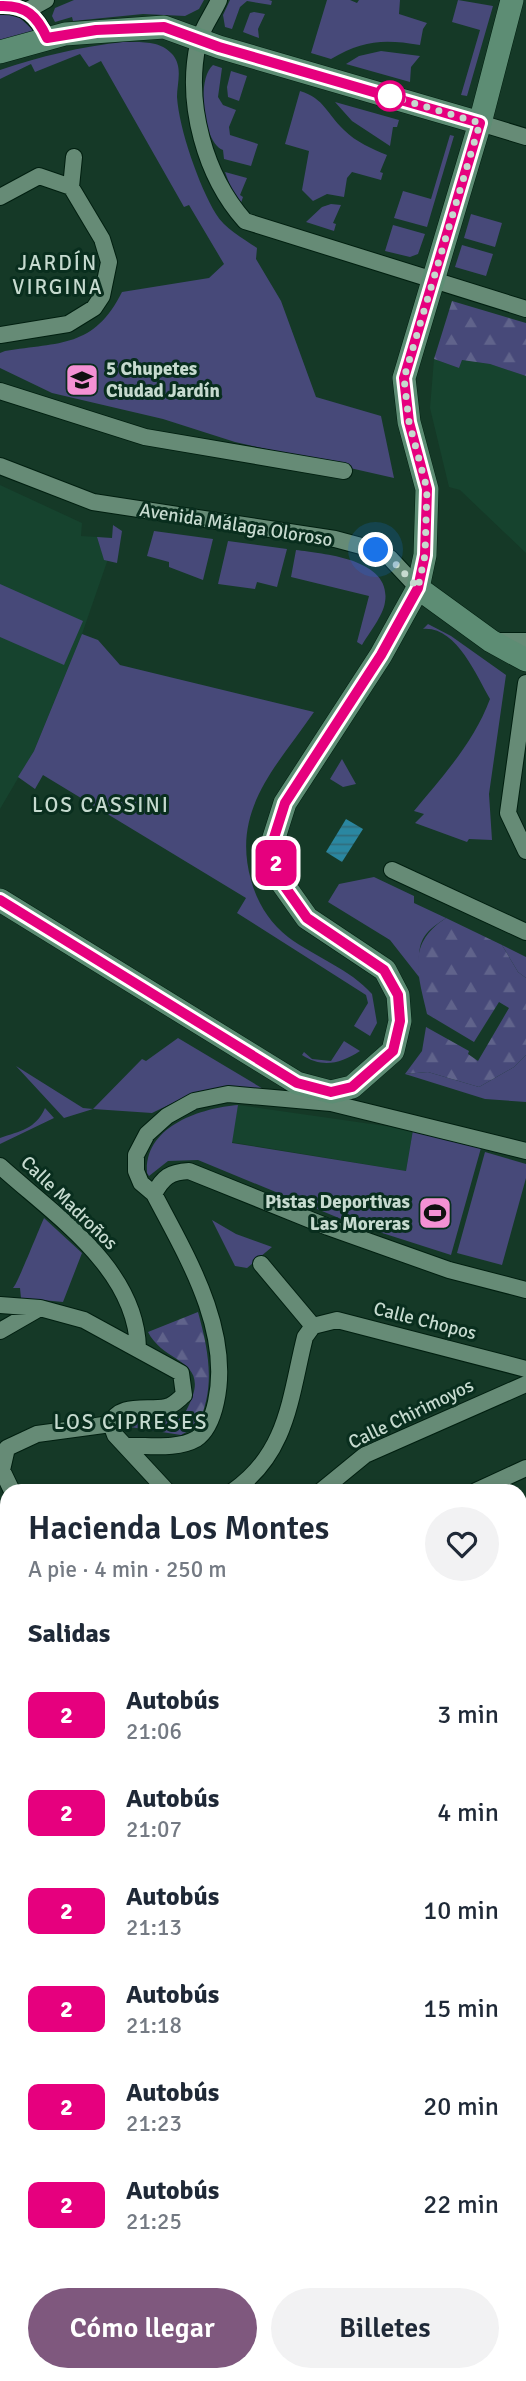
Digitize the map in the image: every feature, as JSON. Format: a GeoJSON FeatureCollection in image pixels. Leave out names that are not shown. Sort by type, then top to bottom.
{"type":"FeatureCollection","features":[{"type":"Feature","properties":{"kind":"street"},"geometry":{"type":"LineString","coordinates":[[28,10],[46,0]]}},
{"type":"Feature","properties":{"kind":"street"},"geometry":{"type":"LineString","coordinates":[[219,0],[199,41],[194,75],[195,110],[211,163],[229,204],[246,222],[526,309]]}},
{"type":"Feature","properties":{"kind":"street"},"geometry":{"type":"LineString","coordinates":[[126,1446],[183,1444],[198,1438],[209,1426],[219,1390],[217,1345],[205,1297],[154,1194],[141,1182],[136,1171],[136,1156],[147,1134],[167,1116],[194,1101],[228,1094],[331,1097],[352,1087],[393,1051],[400,1021],[398,995],[384,970],[307,918],[278,877],[272,844],[285,803],[381,655],[418,588],[425,555],[427,489],[409,422],[404,378],[480,123],[512,0]]}},
{"type":"Feature","properties":{"kind":"street"},"geometry":{"type":"LineString","coordinates":[[0,6],[28,10],[40,22],[47,38]]}},
{"type":"Feature","properties":{"kind":"street"},"geometry":{"type":"LineString","coordinates":[[0,52],[47,38],[96,30],[164,27],[199,41],[526,137]]}},
{"type":"Feature","properties":{"kind":"street"},"geometry":{"type":"LineString","coordinates":[[0,335],[68,324],[94,308],[102,296],[109,262],[102,239],[71,187],[74,157]]}},
{"type":"Feature","properties":{"kind":"street"},"geometry":{"type":"LineString","coordinates":[[0,197],[39,176],[71,187]]}},
{"type":"Feature","properties":{"kind":"street"},"geometry":{"type":"LineString","coordinates":[[0,391],[145,437],[344,471]]}},
{"type":"Feature","properties":{"kind":"street","name":"Avenida Málaga Oloroso"},"geometry":{"type":"LineString","coordinates":[[0,466],[93,502],[335,539],[376,550],[390,558],[418,588],[491,641],[526,660]]}},
{"type":"Feature","properties":{"kind":"street"},"geometry":{"type":"LineString","coordinates":[[491,641],[526,641]]}},
{"type":"Feature","properties":{"kind":"street"},"geometry":{"type":"LineString","coordinates":[[526,683],[508,813],[526,851]]}},
{"type":"Feature","properties":{"kind":"street"},"geometry":{"type":"LineString","coordinates":[[392,870],[526,932]]}},
{"type":"Feature","properties":{"kind":"street"},"geometry":{"type":"LineString","coordinates":[[0,900],[297,1083],[331,1097],[526,1151]]}},
{"type":"Feature","properties":{"kind":"street","name":"Calle Madroños"},"geometry":{"type":"LineString","coordinates":[[0,1166],[91,1248],[113,1275],[134,1317],[138,1348]]}},
{"type":"Feature","properties":{"kind":"street"},"geometry":{"type":"LineString","coordinates":[[154,1194],[162,1179],[174,1172],[189,1171],[449,1270],[526,1290]]}},
{"type":"Feature","properties":{"kind":"street"},"geometry":{"type":"LineString","coordinates":[[243,1484],[252,1478],[275,1449],[305,1337],[313,1326],[261,1264]]}},
{"type":"Feature","properties":{"kind":"street"},"geometry":{"type":"LineString","coordinates":[[0,1306],[40,1308],[84,1320],[181,1373],[184,1395],[169,1407],[124,1410],[113,1418],[111,1424],[115,1435],[161,1484]]}},
{"type":"Feature","properties":{"kind":"street"},"geometry":{"type":"LineString","coordinates":[[0,1331],[40,1308]]}},
{"type":"Feature","properties":{"kind":"street","name":"Calle Chopos"},"geometry":{"type":"LineString","coordinates":[[313,1326],[337,1320],[526,1369]]}},
{"type":"Feature","properties":{"kind":"street","name":"Calle Chirimoyos"},"geometry":{"type":"LineString","coordinates":[[330,1484],[365,1455],[526,1384]]}},
{"type":"Feature","properties":{"kind":"street"},"geometry":{"type":"LineString","coordinates":[[9,1484],[2,1470],[3,1453],[16,1441],[37,1433],[111,1424]]}},
{"type":"Feature","properties":{"kind":"street"},"geometry":{"type":"LineString","coordinates":[[491,1484],[526,1468]]}},
{"type":"Feature","properties":{"kind":"shaded area"},"geometry":{"type":"Polygon","coordinates":[[[434,359],[459,368],[462,360],[490,364],[526,376],[526,553],[460,490],[449,487],[430,408],[434,359]]]}},
{"type":"Feature","properties":{"kind":"shaded area"},"geometry":{"type":"Polygon","coordinates":[[[0,485],[82,523],[81,536],[97,537],[104,559],[108,559],[82,634],[34,751],[0,809],[0,485]]]}},
{"type":"Feature","properties":{"kind":"shaded area"},"geometry":{"type":"Polygon","coordinates":[[[346,819],[363,829],[342,862],[326,852],[346,819]]]}},
{"type":"Feature","properties":{"kind":"shaded area"},"geometry":{"type":"Polygon","coordinates":[[[238,1105],[413,1130],[406,1171],[231,1142],[238,1105]]]}},
{"type":"Feature","properties":{"kind":"green space"},"geometry":{"type":"Polygon","coordinates":[[[74,0],[204,0],[199,9],[185,16],[143,14],[73,21],[72,17],[55,22],[52,16],[55,8],[74,0]]]}},
{"type":"Feature","properties":{"kind":"green space"},"geometry":{"type":"Polygon","coordinates":[[[230,0],[272,1],[271,5],[247,1],[240,7],[232,29],[225,27],[223,15],[230,0]]]}},
{"type":"Feature","properties":{"kind":"green space"},"geometry":{"type":"Polygon","coordinates":[[[327,0],[350,0],[357,3],[359,0],[400,0],[399,14],[427,23],[420,45],[374,43],[353,48],[331,59],[311,53],[327,0]]]}},
{"type":"Feature","properties":{"kind":"green space"},"geometry":{"type":"Polygon","coordinates":[[[458,0],[493,6],[467,96],[461,95],[480,30],[452,22],[458,0]]]}},
{"type":"Feature","properties":{"kind":"green space"},"geometry":{"type":"Polygon","coordinates":[[[250,13],[265,14],[258,29],[259,38],[243,32],[250,13]]]}},
{"type":"Feature","properties":{"kind":"green space"},"geometry":{"type":"Polygon","coordinates":[[[0,15],[20,18],[34,31],[0,46],[0,15]]]}},
{"type":"Feature","properties":{"kind":"green space"},"geometry":{"type":"Polygon","coordinates":[[[123,42],[156,44],[173,55],[179,70],[177,97],[182,125],[191,157],[216,214],[224,224],[257,248],[256,259],[281,301],[316,397],[381,416],[394,478],[235,442],[163,419],[52,393],[0,368],[0,353],[59,343],[87,333],[100,324],[122,292],[209,278],[224,264],[189,205],[184,207],[101,61],[89,67],[80,54],[35,72],[31,64],[0,79],[0,70],[15,65],[76,49],[123,42]]]}},
{"type":"Feature","properties":{"kind":"green space"},"geometry":{"type":"Polygon","coordinates":[[[381,51],[420,56],[411,67],[410,82],[346,64],[359,56],[381,51]]]}},
{"type":"Feature","properties":{"kind":"green space"},"geometry":{"type":"Polygon","coordinates":[[[213,65],[222,68],[218,97],[223,105],[236,110],[229,127],[230,135],[258,144],[251,166],[224,159],[223,150],[211,136],[203,96],[208,72],[213,65]]]}},
{"type":"Feature","properties":{"kind":"green space"},"geometry":{"type":"Polygon","coordinates":[[[231,71],[247,76],[239,101],[228,97],[227,87],[231,71]]]}},
{"type":"Feature","properties":{"kind":"green space"},"geometry":{"type":"Polygon","coordinates":[[[300,91],[320,102],[354,138],[387,155],[380,172],[383,173],[381,180],[352,172],[347,178],[344,197],[327,194],[313,201],[302,190],[309,151],[285,144],[300,91]]]}},
{"type":"Feature","properties":{"kind":"green space"},"geometry":{"type":"Polygon","coordinates":[[[335,102],[399,120],[397,127],[393,127],[390,146],[352,121],[335,102]]]}},
{"type":"Feature","properties":{"kind":"green space"},"geometry":{"type":"Polygon","coordinates":[[[450,135],[454,136],[427,227],[394,218],[403,191],[431,199],[450,135]]]}},
{"type":"Feature","properties":{"kind":"green space"},"geometry":{"type":"Polygon","coordinates":[[[225,172],[247,178],[240,195],[243,197],[241,203],[235,199],[225,172]]]}},
{"type":"Feature","properties":{"kind":"green space"},"geometry":{"type":"Polygon","coordinates":[[[341,205],[333,223],[336,224],[334,231],[306,222],[322,207],[341,205]]]}},
{"type":"Feature","properties":{"kind":"green space"},"geometry":{"type":"Polygon","coordinates":[[[471,214],[502,223],[495,247],[464,238],[471,214]]]}},
{"type":"Feature","properties":{"kind":"green space"},"geometry":{"type":"Polygon","coordinates":[[[393,225],[425,234],[418,254],[410,257],[385,251],[393,225]]]}},
{"type":"Feature","properties":{"kind":"green space"},"geometry":{"type":"Polygon","coordinates":[[[462,245],[493,254],[486,276],[455,267],[462,245]]]}},
{"type":"Feature","properties":{"kind":"green space"},"geometry":{"type":"Polygon","coordinates":[[[452,301],[526,323],[526,376],[490,364],[462,360],[459,368],[434,359],[452,301]]]}},
{"type":"Feature","properties":{"kind":"green space"},"geometry":{"type":"Polygon","coordinates":[[[113,525],[122,531],[117,563],[104,560],[97,537],[112,538],[113,525]]]}},
{"type":"Feature","properties":{"kind":"green space"},"geometry":{"type":"Polygon","coordinates":[[[154,531],[213,539],[203,580],[169,567],[169,562],[147,556],[154,531]]]}},
{"type":"Feature","properties":{"kind":"green space"},"geometry":{"type":"Polygon","coordinates":[[[228,541],[287,549],[277,587],[257,582],[255,589],[218,584],[228,541]]]}},
{"type":"Feature","properties":{"kind":"green space"},"geometry":{"type":"Polygon","coordinates":[[[296,550],[354,561],[378,576],[384,588],[384,607],[362,645],[357,642],[369,596],[291,577],[296,550]]]}},
{"type":"Feature","properties":{"kind":"green space"},"geometry":{"type":"Polygon","coordinates":[[[0,584],[83,621],[64,665],[0,637],[0,584]]]}},
{"type":"Feature","properties":{"kind":"green space"},"geometry":{"type":"Polygon","coordinates":[[[428,624],[451,636],[506,675],[489,794],[492,840],[469,839],[467,842],[415,823],[424,814],[414,811],[467,744],[490,699],[464,654],[445,635],[435,630],[423,629],[428,624]]]}},
{"type":"Feature","properties":{"kind":"green space"},"geometry":{"type":"Polygon","coordinates":[[[82,634],[98,640],[120,665],[314,712],[261,790],[247,831],[246,855],[257,896],[275,925],[298,944],[353,977],[372,994],[377,1023],[370,1036],[354,1026],[368,1003],[366,995],[237,913],[246,898],[43,775],[35,789],[18,777],[34,751],[82,634]]]}},
{"type":"Feature","properties":{"kind":"green space"},"geometry":{"type":"Polygon","coordinates":[[[342,759],[356,784],[343,787],[330,779],[342,759]]]}},
{"type":"Feature","properties":{"kind":"green space"},"geometry":{"type":"Polygon","coordinates":[[[374,877],[414,896],[414,903],[446,918],[429,931],[421,943],[419,977],[390,940],[328,902],[339,884],[374,877]]]}},
{"type":"Feature","properties":{"kind":"green space"},"geometry":{"type":"Polygon","coordinates":[[[446,918],[502,945],[518,972],[526,978],[526,1055],[514,1067],[479,1087],[428,1072],[405,1074],[422,1051],[426,1027],[469,1051],[468,1054],[478,1061],[509,1008],[499,1002],[474,1042],[427,1014],[419,973],[420,949],[433,928],[446,918]]]}},
{"type":"Feature","properties":{"kind":"green space"},"geometry":{"type":"Polygon","coordinates":[[[502,945],[526,957],[526,978],[518,972],[502,945]]]}},
{"type":"Feature","properties":{"kind":"green space"},"geometry":{"type":"Polygon","coordinates":[[[178,1038],[265,1090],[218,1088],[191,1094],[152,1113],[93,1109],[142,1059],[146,1061],[178,1038]]]}},
{"type":"Feature","properties":{"kind":"green space"},"geometry":{"type":"Polygon","coordinates":[[[344,1041],[360,1051],[331,1063],[317,1062],[302,1055],[304,1052],[312,1059],[331,1061],[344,1041]]]}},
{"type":"Feature","properties":{"kind":"green space"},"geometry":{"type":"Polygon","coordinates":[[[526,1055],[526,1102],[485,1099],[405,1074],[428,1072],[479,1087],[514,1067],[526,1055]]]}},
{"type":"Feature","properties":{"kind":"green space"},"geometry":{"type":"Polygon","coordinates":[[[16,1066],[83,1108],[93,1109],[64,1118],[16,1066]]]}},
{"type":"Feature","properties":{"kind":"green space"},"geometry":{"type":"Polygon","coordinates":[[[238,1105],[232,1143],[406,1171],[413,1130],[481,1148],[451,1255],[351,1223],[198,1160],[168,1161],[149,1176],[149,1157],[155,1143],[165,1132],[192,1115],[238,1105]]]}},
{"type":"Feature","properties":{"kind":"green space"},"geometry":{"type":"Polygon","coordinates":[[[45,1108],[54,1118],[0,1144],[0,1138],[21,1131],[37,1121],[45,1108]]]}},
{"type":"Feature","properties":{"kind":"green space"},"geometry":{"type":"Polygon","coordinates":[[[485,1152],[526,1164],[526,1178],[502,1265],[457,1253],[485,1152]]]}},
{"type":"Feature","properties":{"kind":"green space"},"geometry":{"type":"Polygon","coordinates":[[[44,1218],[82,1253],[63,1302],[21,1298],[20,1288],[13,1288],[44,1218]]]}},
{"type":"Feature","properties":{"kind":"green space"},"geometry":{"type":"Polygon","coordinates":[[[212,1220],[236,1234],[272,1247],[247,1268],[235,1266],[212,1220]]]}},
{"type":"Feature","properties":{"kind":"green space"},"geometry":{"type":"Polygon","coordinates":[[[198,1312],[208,1356],[209,1384],[197,1426],[181,1435],[130,1427],[127,1422],[172,1418],[186,1411],[195,1381],[191,1372],[156,1343],[148,1332],[198,1312]]]}},
{"type":"Feature","properties":{"kind":"bus line","name":"2"},"geometry":{"type":"LineString","coordinates":[[0,6],[28,10],[40,22],[47,38],[96,30],[164,27],[199,41],[480,123],[404,378],[409,422],[427,489],[428,528],[418,588],[381,655],[285,803],[272,844],[278,877],[307,918],[384,970],[398,995],[400,1021],[393,1051],[352,1087],[331,1092],[297,1083],[0,900]]}},
{"type":"Feature","properties":{"kind":"place","name":"5 Chupetes Ciudad Jardín"},"geometry":{"type":"Point","coordinates":[82,380]}},
{"type":"Feature","properties":{"kind":"place","name":"Pistas Deportivas Las Moreras"},"geometry":{"type":"Point","coordinates":[435,1213]}},
{"type":"Feature","properties":{"kind":"district","name":"JARDÍN VIRGINA"},"geometry":{"type":"Point","coordinates":[58,275]}},
{"type":"Feature","properties":{"kind":"district","name":"LOS CASSINI"},"geometry":{"type":"Point","coordinates":[101,805]}},
{"type":"Feature","properties":{"kind":"district","name":"LOS CIPRESES"},"geometry":{"type":"Point","coordinates":[131,1422]}},
{"type":"Feature","properties":{"kind":"route"},"geometry":{"type":"LineString","coordinates":[[376,550],[390,558],[418,588],[428,528],[427,489],[409,422],[404,378],[480,123],[390,96]]}}]}
